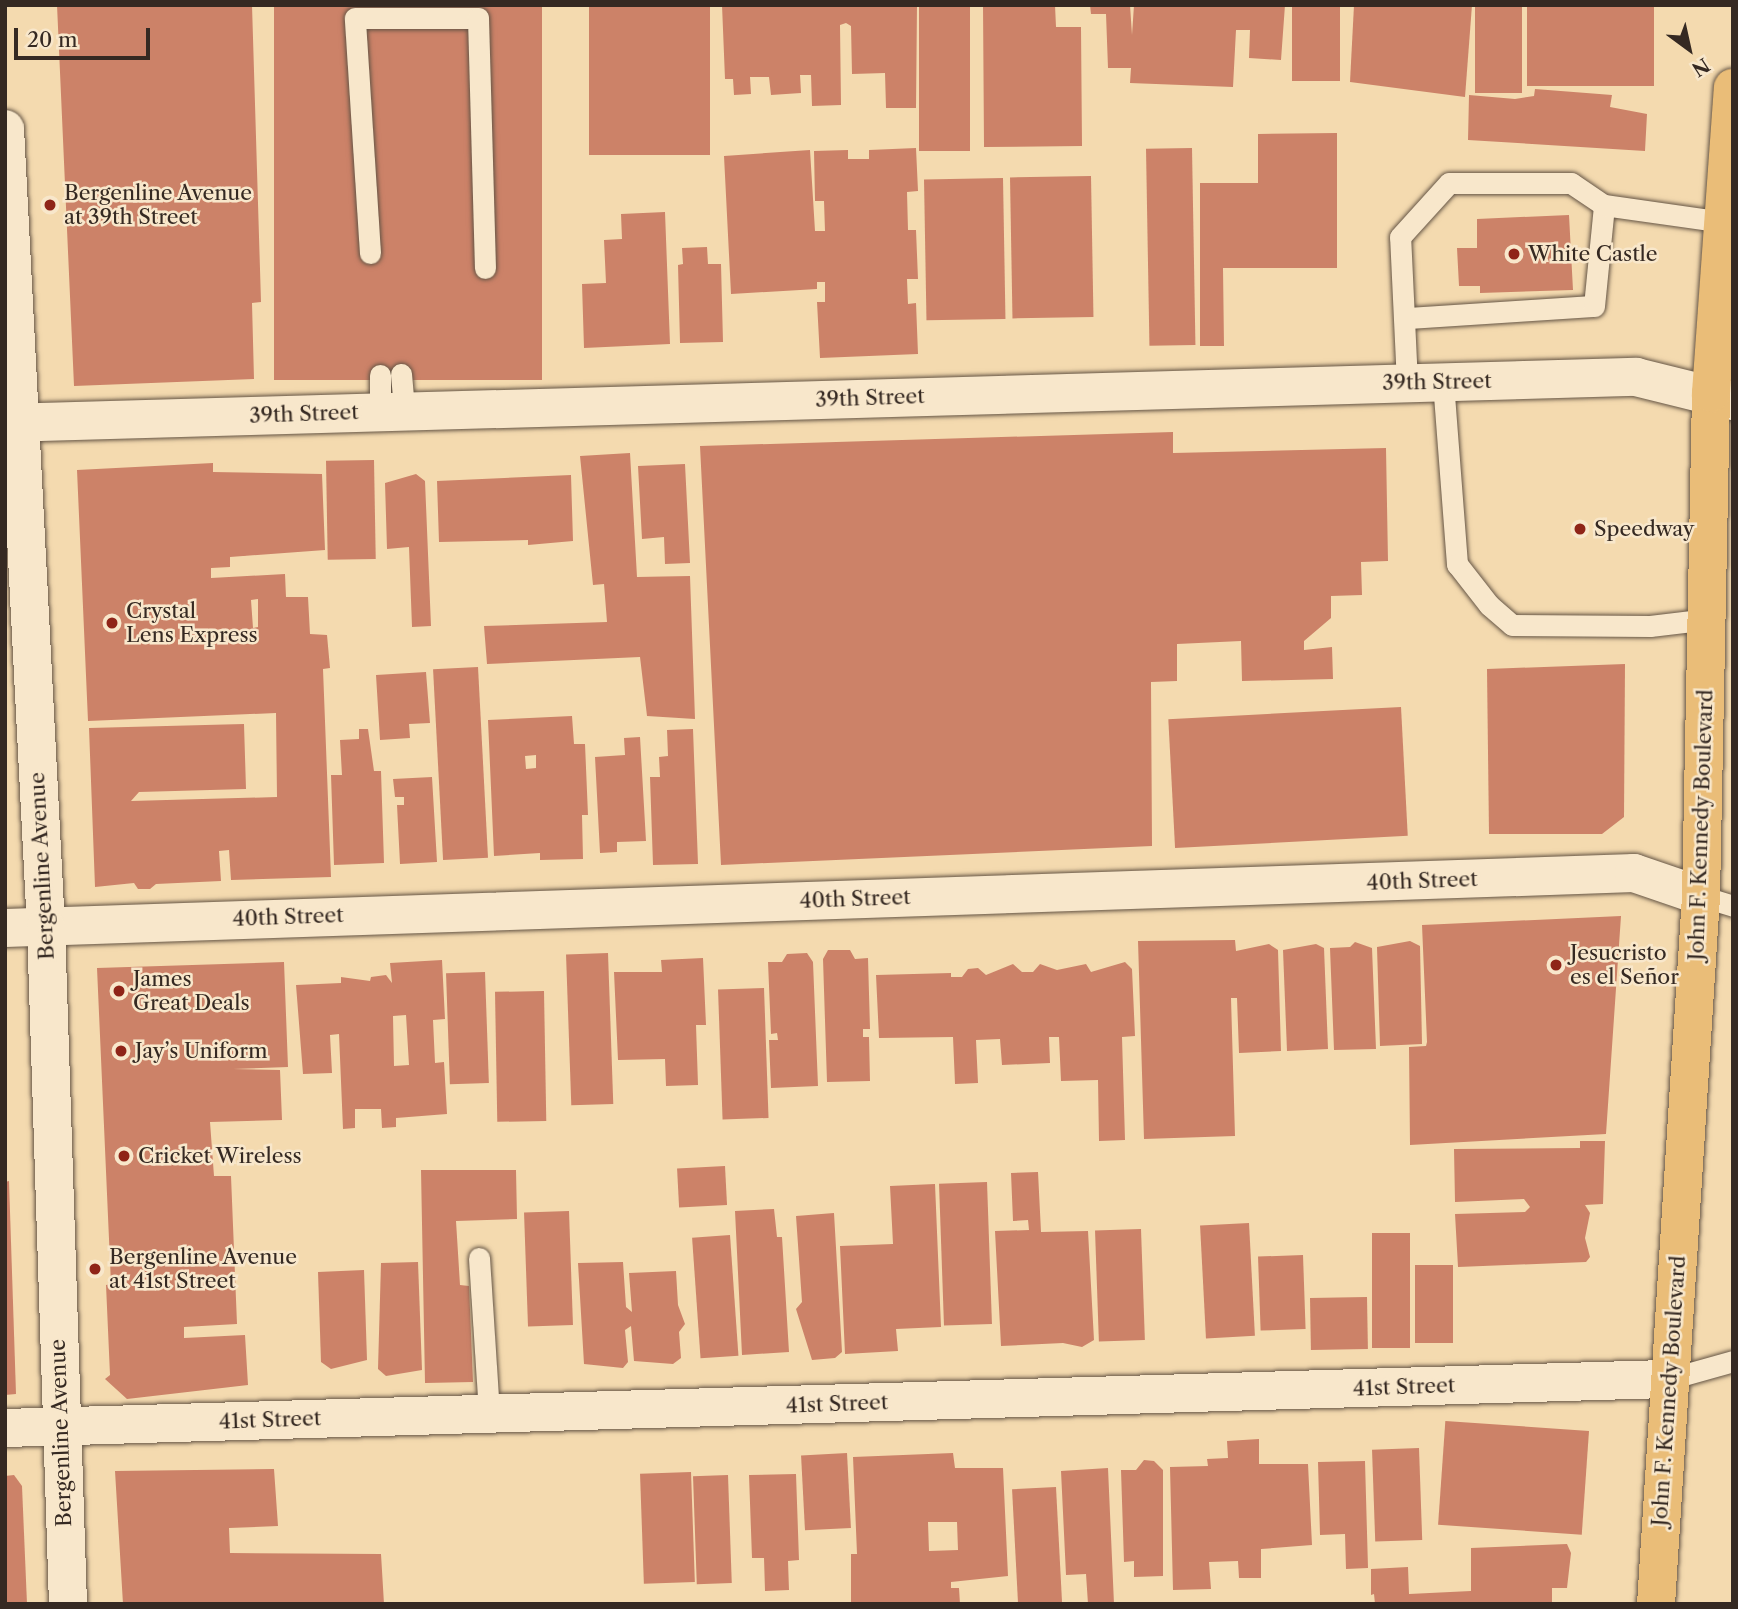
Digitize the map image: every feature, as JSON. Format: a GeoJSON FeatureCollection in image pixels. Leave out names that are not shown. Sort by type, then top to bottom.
{"type":"FeatureCollection","features":[{"type":"Feature","properties":{"kind":"main road","name":"John F. Kennedy Boulevard"},"geometry":{"type":"LineString","coordinates":[[1656,1604],[1669,1380],[1717,901],[1709,619],[1722,397],[1723,222],[1733,88]]}},
{"type":"Feature","properties":{"kind":"street","name":"Bergenline Avenue"},"geometry":{"type":"LineString","coordinates":[[5,129],[12,422],[46,927],[60,1427],[68,1604]]}},
{"type":"Feature","properties":{"kind":"street","name":"39th Street"},"geometry":{"type":"LineString","coordinates":[[12,422],[391,393],[1425,382],[1636,377],[1722,397]]}},
{"type":"Feature","properties":{"kind":"street","name":"40th Street"},"geometry":{"type":"LineString","coordinates":[[5,928],[1634,873],[1717,901]]}},
{"type":"Feature","properties":{"kind":"street","name":"41st Street"},"geometry":{"type":"LineString","coordinates":[[5,1428],[1669,1380]]}},
{"type":"Feature","properties":{"kind":"lane"},"geometry":{"type":"LineString","coordinates":[[370,253],[355,18],[478,18],[485,268]]}},
{"type":"Feature","properties":{"kind":"lane"},"geometry":{"type":"LineString","coordinates":[[1709,619],[1650,626],[1512,625],[1496,612],[1457,564],[1425,382],[1407,318],[1400,237],[1450,183],[1571,183],[1604,205],[1723,222]]}},
{"type":"Feature","properties":{"kind":"lane"},"geometry":{"type":"LineString","coordinates":[[1407,318],[1594,306],[1604,205]]}},
{"type":"Feature","properties":{"kind":"lane"},"geometry":{"type":"LineString","coordinates":[[479,1258],[489,1415]]}},
{"type":"Feature","properties":{"kind":"lane"},"geometry":{"type":"LineString","coordinates":[[1669,1380],[1733,1361]]}},
{"type":"Feature","properties":{"kind":"building"},"geometry":{"type":"Polygon","coordinates":[[[57,5],[252,5],[261,302],[252,303],[254,379],[74,386],[57,5]]]}},
{"type":"Feature","properties":{"kind":"building"},"geometry":{"type":"Polygon","coordinates":[[[274,5],[542,5],[542,380],[274,380],[274,5]]]}},
{"type":"Feature","properties":{"kind":"building"},"geometry":{"type":"Polygon","coordinates":[[[589,5],[710,5],[710,155],[589,155],[589,5]]]}},
{"type":"Feature","properties":{"kind":"building"},"geometry":{"type":"Polygon","coordinates":[[[722,5],[917,5],[916,108],[886,108],[885,73],[852,74],[851,26],[846,23],[840,25],[841,105],[812,106],[811,75],[800,75],[801,93],[771,95],[769,77],[750,77],[751,94],[734,95],[733,79],[725,79],[722,5]]]}},
{"type":"Feature","properties":{"kind":"building"},"geometry":{"type":"Polygon","coordinates":[[[919,5],[970,5],[970,151],[919,151],[919,5]]]}},
{"type":"Feature","properties":{"kind":"building"},"geometry":{"type":"Polygon","coordinates":[[[983,5],[1055,5],[1056,27],[1081,27],[1082,146],[984,147],[983,5]]]}},
{"type":"Feature","properties":{"kind":"building"},"geometry":{"type":"Polygon","coordinates":[[[1090,5],[1130,5],[1132,35],[1134,5],[1285,5],[1281,60],[1249,58],[1250,30],[1236,30],[1233,87],[1130,83],[1131,68],[1108,68],[1106,14],[1091,14],[1090,5]]]}},
{"type":"Feature","properties":{"kind":"building"},"geometry":{"type":"Polygon","coordinates":[[[1292,5],[1340,5],[1340,81],[1292,81],[1292,5]]]}},
{"type":"Feature","properties":{"kind":"building"},"geometry":{"type":"Polygon","coordinates":[[[1354,5],[1472,5],[1465,97],[1350,82],[1354,5]]]}},
{"type":"Feature","properties":{"kind":"building"},"geometry":{"type":"Polygon","coordinates":[[[1475,5],[1522,5],[1522,93],[1475,93],[1475,5]]]}},
{"type":"Feature","properties":{"kind":"building"},"geometry":{"type":"Polygon","coordinates":[[[1527,5],[1654,5],[1654,86],[1527,86],[1527,5]]]}},
{"type":"Feature","properties":{"kind":"building"},"geometry":{"type":"Polygon","coordinates":[[[1535,89],[1612,95],[1610,107],[1647,114],[1645,151],[1468,140],[1469,95],[1515,99],[1534,96],[1535,89]]]}},
{"type":"Feature","properties":{"kind":"building"},"geometry":{"type":"Polygon","coordinates":[[[1337,133],[1337,268],[1223,268],[1224,346],[1200,346],[1200,183],[1258,183],[1258,134],[1337,133]]]}},
{"type":"Feature","properties":{"kind":"building"},"geometry":{"type":"Polygon","coordinates":[[[916,148],[918,191],[907,192],[908,230],[916,230],[918,279],[907,279],[908,304],[916,303],[918,354],[820,358],[817,302],[825,302],[825,282],[817,282],[817,289],[731,294],[724,156],[810,150],[815,231],[825,231],[824,201],[815,201],[814,151],[848,150],[848,159],[869,159],[869,150],[916,148]]]}},
{"type":"Feature","properties":{"kind":"building"},"geometry":{"type":"Polygon","coordinates":[[[1192,148],[1195,345],[1149,346],[1146,149],[1192,148]]]}},
{"type":"Feature","properties":{"kind":"building"},"geometry":{"type":"Polygon","coordinates":[[[1091,176],[1093,317],[1012,318],[1010,177],[1091,176]]]}},
{"type":"Feature","properties":{"kind":"building"},"geometry":{"type":"Polygon","coordinates":[[[1003,178],[1005,319],[926,320],[924,179],[1003,178]]]}},
{"type":"Feature","properties":{"kind":"building"},"geometry":{"type":"Polygon","coordinates":[[[665,212],[670,344],[584,348],[582,284],[606,283],[604,240],[622,239],[621,214],[665,212]]]}},
{"type":"Feature","properties":{"kind":"building","name":"White Castle"},"geometry":{"type":"Polygon","coordinates":[[[1569,215],[1573,290],[1480,293],[1480,286],[1459,286],[1457,248],[1477,248],[1477,219],[1569,215]]]}},
{"type":"Feature","properties":{"kind":"building"},"geometry":{"type":"Polygon","coordinates":[[[707,247],[708,264],[721,264],[723,342],[680,343],[678,265],[683,264],[682,248],[707,247]]]}},
{"type":"Feature","properties":{"kind":"building"},"geometry":{"type":"Polygon","coordinates":[[[1173,432],[1173,453],[1386,448],[1388,561],[1361,562],[1362,595],[1331,596],[1331,618],[1304,641],[1304,650],[1332,647],[1333,679],[1242,681],[1241,641],[1177,644],[1177,681],[1151,682],[1152,846],[721,865],[700,446],[1173,432]]]}},
{"type":"Feature","properties":{"kind":"building"},"geometry":{"type":"Polygon","coordinates":[[[630,453],[637,577],[690,576],[695,719],[647,716],[640,657],[487,664],[484,626],[607,622],[604,584],[593,585],[580,456],[630,453]]]}},
{"type":"Feature","properties":{"kind":"building"},"geometry":{"type":"Polygon","coordinates":[[[374,460],[376,559],[328,560],[326,461],[374,460]]]}},
{"type":"Feature","properties":{"kind":"building"},"geometry":{"type":"Polygon","coordinates":[[[213,463],[213,472],[322,474],[325,550],[230,557],[230,567],[211,568],[211,578],[285,574],[286,597],[308,597],[310,634],[327,635],[330,668],[323,669],[331,877],[231,880],[229,850],[219,851],[221,881],[156,884],[150,889],[138,889],[134,883],[95,887],[89,728],[244,724],[246,789],[139,792],[131,801],[277,797],[276,713],[88,721],[77,470],[213,463]],[[258,599],[251,600],[253,628],[258,627],[258,599]]]}},
{"type":"Feature","properties":{"kind":"building"},"geometry":{"type":"Polygon","coordinates":[[[685,464],[690,563],[665,564],[664,537],[642,539],[638,466],[685,464]]]}},
{"type":"Feature","properties":{"kind":"building"},"geometry":{"type":"Polygon","coordinates":[[[416,474],[425,481],[431,626],[412,627],[409,547],[387,549],[385,483],[416,474]]]}},
{"type":"Feature","properties":{"kind":"building"},"geometry":{"type":"Polygon","coordinates":[[[571,475],[573,541],[528,545],[528,540],[439,542],[437,481],[571,475]]]}},
{"type":"Feature","properties":{"kind":"building"},"geometry":{"type":"Polygon","coordinates":[[[1625,664],[1624,817],[1602,834],[1489,834],[1487,669],[1625,664]]]}},
{"type":"Feature","properties":{"kind":"building"},"geometry":{"type":"Polygon","coordinates":[[[478,667],[488,858],[443,860],[433,669],[478,667]]]}},
{"type":"Feature","properties":{"kind":"building"},"geometry":{"type":"Polygon","coordinates":[[[426,672],[430,723],[409,724],[410,738],[380,740],[376,675],[426,672]]]}},
{"type":"Feature","properties":{"kind":"building"},"geometry":{"type":"Polygon","coordinates":[[[1401,707],[1408,836],[1175,848],[1168,719],[1401,707]]]}},
{"type":"Feature","properties":{"kind":"building"},"geometry":{"type":"Polygon","coordinates":[[[572,716],[574,744],[585,744],[588,815],[582,815],[583,859],[540,860],[540,853],[494,856],[488,720],[572,716]],[[536,755],[525,756],[526,769],[536,768],[536,755]]]}},
{"type":"Feature","properties":{"kind":"building"},"geometry":{"type":"Polygon","coordinates":[[[359,729],[368,729],[374,771],[381,771],[384,863],[334,865],[331,775],[342,775],[340,740],[359,739],[359,729]]]}},
{"type":"Feature","properties":{"kind":"building"},"geometry":{"type":"Polygon","coordinates":[[[693,729],[698,864],[653,865],[650,777],[660,777],[659,757],[668,756],[667,730],[693,729]]]}},
{"type":"Feature","properties":{"kind":"building"},"geometry":{"type":"Polygon","coordinates":[[[640,737],[646,841],[617,842],[617,852],[600,853],[595,757],[625,755],[624,738],[640,737]]]}},
{"type":"Feature","properties":{"kind":"building"},"geometry":{"type":"Polygon","coordinates":[[[432,777],[437,862],[400,864],[397,805],[404,805],[404,797],[395,797],[393,779],[432,777]]]}},
{"type":"Feature","properties":{"kind":"building"},"geometry":{"type":"Polygon","coordinates":[[[1621,916],[1606,1134],[1410,1145],[1409,1047],[1426,1046],[1427,1042],[1422,925],[1621,916]]]}},
{"type":"Feature","properties":{"kind":"building"},"geometry":{"type":"Polygon","coordinates":[[[1235,940],[1236,951],[1269,944],[1278,950],[1281,1051],[1239,1053],[1237,998],[1231,998],[1235,1136],[1144,1139],[1138,941],[1235,940]]]}},
{"type":"Feature","properties":{"kind":"building"},"geometry":{"type":"Polygon","coordinates":[[[1410,941],[1420,946],[1422,1044],[1380,1046],[1377,947],[1410,941]]]}},
{"type":"Feature","properties":{"kind":"building"},"geometry":{"type":"Polygon","coordinates":[[[1355,942],[1372,948],[1376,1049],[1334,1050],[1330,948],[1350,947],[1355,942]]]}},
{"type":"Feature","properties":{"kind":"building"},"geometry":{"type":"Polygon","coordinates":[[[1316,944],[1324,948],[1328,1049],[1287,1051],[1283,950],[1316,944]]]}},
{"type":"Feature","properties":{"kind":"building"},"geometry":{"type":"Polygon","coordinates":[[[828,950],[850,950],[855,959],[868,958],[870,1029],[863,1029],[863,1037],[869,1037],[870,1081],[827,1082],[823,959],[828,950]]]}},
{"type":"Feature","properties":{"kind":"building"},"geometry":{"type":"Polygon","coordinates":[[[608,953],[613,1104],[571,1105],[566,954],[608,953]]]}},
{"type":"Feature","properties":{"kind":"building"},"geometry":{"type":"Polygon","coordinates":[[[807,953],[813,962],[818,1086],[771,1088],[769,1040],[778,1040],[777,1033],[771,1034],[768,962],[782,962],[787,954],[807,953]]]}},
{"type":"Feature","properties":{"kind":"building"},"geometry":{"type":"Polygon","coordinates":[[[703,958],[706,1025],[696,1025],[698,1085],[666,1086],[665,1059],[618,1060],[614,972],[662,972],[661,960],[703,958]]]}},
{"type":"Feature","properties":{"kind":"building"},"geometry":{"type":"Polygon","coordinates":[[[442,960],[445,1019],[433,1020],[435,1063],[444,1062],[447,1114],[396,1118],[396,1127],[382,1128],[381,1109],[355,1109],[355,1128],[343,1129],[339,1034],[330,1035],[332,1073],[303,1074],[296,985],[341,983],[341,977],[370,981],[371,977],[386,975],[392,983],[390,963],[442,960]],[[406,1015],[393,1016],[394,1066],[409,1065],[406,1015]]]}},
{"type":"Feature","properties":{"kind":"building"},"geometry":{"type":"Polygon","coordinates":[[[284,962],[288,1067],[233,1069],[280,1070],[282,1120],[210,1122],[214,1176],[231,1176],[237,1324],[184,1327],[184,1338],[245,1335],[248,1385],[127,1399],[105,1379],[110,1375],[106,1285],[111,1284],[97,968],[284,962]]]}},
{"type":"Feature","properties":{"kind":"building"},"geometry":{"type":"Polygon","coordinates":[[[1125,962],[1132,969],[1135,1036],[1122,1037],[1125,1140],[1099,1141],[1098,1080],[1061,1081],[1059,1037],[1049,1037],[1050,1063],[1002,1065],[1000,1039],[976,1040],[978,1083],[955,1084],[953,1037],[879,1038],[876,975],[951,973],[951,977],[962,977],[968,969],[978,968],[986,975],[1013,964],[1022,972],[1033,972],[1040,964],[1057,970],[1086,964],[1091,972],[1125,962]]]}},
{"type":"Feature","properties":{"kind":"building"},"geometry":{"type":"Polygon","coordinates":[[[485,972],[489,1083],[450,1084],[446,973],[485,972]]]}},
{"type":"Feature","properties":{"kind":"building"},"geometry":{"type":"Polygon","coordinates":[[[764,988],[769,1118],[723,1120],[718,990],[764,988]]]}},
{"type":"Feature","properties":{"kind":"building"},"geometry":{"type":"Polygon","coordinates":[[[544,991],[546,1121],[497,1122],[495,992],[544,991]]]}},
{"type":"Feature","properties":{"kind":"building"},"geometry":{"type":"Polygon","coordinates":[[[1580,1141],[1605,1141],[1603,1204],[1585,1205],[1590,1213],[1585,1238],[1590,1257],[1586,1262],[1458,1267],[1455,1214],[1525,1212],[1530,1207],[1524,1199],[1455,1202],[1454,1149],[1580,1148],[1580,1141]]]}},
{"type":"Feature","properties":{"kind":"building"},"geometry":{"type":"Polygon","coordinates":[[[725,1166],[727,1205],[679,1207],[677,1169],[725,1166]]]}},
{"type":"Feature","properties":{"kind":"building"},"geometry":{"type":"Polygon","coordinates":[[[421,1170],[516,1170],[517,1219],[456,1221],[460,1285],[469,1286],[473,1382],[425,1383],[421,1170]]]}},
{"type":"Feature","properties":{"kind":"building"},"geometry":{"type":"Polygon","coordinates":[[[1038,1172],[1041,1232],[1088,1231],[1094,1340],[1082,1347],[1063,1343],[1001,1346],[995,1231],[1029,1230],[1028,1220],[1013,1221],[1011,1173],[1038,1172]]]}},
{"type":"Feature","properties":{"kind":"building"},"geometry":{"type":"Polygon","coordinates":[[[9,1181],[16,1394],[5,1395],[5,1182],[9,1181]]]}},
{"type":"Feature","properties":{"kind":"building"},"geometry":{"type":"Polygon","coordinates":[[[987,1182],[992,1324],[944,1326],[939,1184],[987,1182]]]}},
{"type":"Feature","properties":{"kind":"building"},"geometry":{"type":"Polygon","coordinates":[[[935,1184],[941,1327],[896,1329],[898,1351],[845,1354],[840,1246],[893,1244],[890,1186],[935,1184]]]}},
{"type":"Feature","properties":{"kind":"building"},"geometry":{"type":"Polygon","coordinates":[[[774,1209],[777,1237],[782,1237],[789,1352],[742,1355],[735,1211],[774,1209]]]}},
{"type":"Feature","properties":{"kind":"building"},"geometry":{"type":"Polygon","coordinates":[[[569,1211],[573,1325],[528,1327],[524,1213],[569,1211]]]}},
{"type":"Feature","properties":{"kind":"building"},"geometry":{"type":"Polygon","coordinates":[[[834,1213],[842,1352],[835,1358],[812,1360],[796,1309],[802,1302],[796,1216],[834,1213]]]}},
{"type":"Feature","properties":{"kind":"building"},"geometry":{"type":"Polygon","coordinates":[[[1249,1223],[1255,1336],[1206,1338],[1200,1226],[1249,1223]]]}},
{"type":"Feature","properties":{"kind":"building"},"geometry":{"type":"Polygon","coordinates":[[[1141,1229],[1145,1340],[1099,1342],[1095,1231],[1141,1229]]]}},
{"type":"Feature","properties":{"kind":"building"},"geometry":{"type":"Polygon","coordinates":[[[1372,1233],[1410,1233],[1410,1348],[1372,1348],[1372,1233]]]}},
{"type":"Feature","properties":{"kind":"building"},"geometry":{"type":"Polygon","coordinates":[[[730,1235],[738,1356],[701,1358],[692,1238],[730,1235]]]}},
{"type":"Feature","properties":{"kind":"building"},"geometry":{"type":"Polygon","coordinates":[[[1303,1255],[1306,1329],[1261,1331],[1258,1257],[1303,1255]]]}},
{"type":"Feature","properties":{"kind":"building"},"geometry":{"type":"Polygon","coordinates":[[[418,1262],[422,1370],[386,1376],[378,1369],[381,1263],[418,1262]]]}},
{"type":"Feature","properties":{"kind":"building"},"geometry":{"type":"Polygon","coordinates":[[[623,1262],[626,1307],[632,1312],[629,1273],[676,1271],[678,1305],[685,1324],[679,1332],[681,1358],[673,1364],[634,1361],[631,1326],[625,1330],[628,1362],[623,1368],[584,1364],[578,1263],[623,1262]]]}},
{"type":"Feature","properties":{"kind":"building"},"geometry":{"type":"Polygon","coordinates":[[[1415,1265],[1453,1265],[1453,1343],[1415,1343],[1415,1265]]]}},
{"type":"Feature","properties":{"kind":"building"},"geometry":{"type":"Polygon","coordinates":[[[364,1270],[367,1360],[331,1369],[321,1362],[318,1272],[364,1270]]]}},
{"type":"Feature","properties":{"kind":"building"},"geometry":{"type":"Polygon","coordinates":[[[1367,1297],[1368,1349],[1311,1350],[1310,1298],[1367,1297]]]}},
{"type":"Feature","properties":{"kind":"building"},"geometry":{"type":"Polygon","coordinates":[[[1445,1421],[1589,1431],[1582,1535],[1438,1525],[1445,1421]]]}},
{"type":"Feature","properties":{"kind":"building"},"geometry":{"type":"Polygon","coordinates":[[[1259,1439],[1259,1464],[1308,1464],[1312,1545],[1261,1549],[1261,1578],[1239,1578],[1238,1561],[1209,1562],[1211,1589],[1173,1590],[1170,1467],[1208,1466],[1207,1459],[1228,1458],[1227,1441],[1259,1439]]]}},
{"type":"Feature","properties":{"kind":"building"},"geometry":{"type":"Polygon","coordinates":[[[1419,1448],[1422,1540],[1375,1542],[1372,1450],[1419,1448]]]}},
{"type":"Feature","properties":{"kind":"building"},"geometry":{"type":"Polygon","coordinates":[[[847,1453],[851,1528],[805,1530],[801,1455],[847,1453]]]}},
{"type":"Feature","properties":{"kind":"building"},"geometry":{"type":"Polygon","coordinates":[[[953,1453],[955,1468],[1003,1468],[1008,1576],[951,1582],[951,1588],[959,1588],[960,1604],[851,1604],[851,1554],[857,1554],[853,1457],[953,1453]],[[928,1522],[929,1551],[958,1550],[957,1522],[928,1522]]]}},
{"type":"Feature","properties":{"kind":"building"},"geometry":{"type":"Polygon","coordinates":[[[1144,1460],[1154,1461],[1163,1470],[1163,1576],[1134,1577],[1134,1561],[1124,1562],[1121,1470],[1136,1470],[1144,1460]]]}},
{"type":"Feature","properties":{"kind":"building"},"geometry":{"type":"Polygon","coordinates":[[[1365,1461],[1368,1568],[1346,1569],[1345,1534],[1320,1535],[1318,1462],[1365,1461]]]}},
{"type":"Feature","properties":{"kind":"building"},"geometry":{"type":"Polygon","coordinates":[[[1108,1468],[1114,1604],[1088,1604],[1086,1574],[1066,1575],[1061,1471],[1108,1468]]]}},
{"type":"Feature","properties":{"kind":"building"},"geometry":{"type":"Polygon","coordinates":[[[274,1469],[278,1526],[229,1528],[230,1553],[381,1554],[384,1604],[123,1604],[115,1471],[274,1469]]]}},
{"type":"Feature","properties":{"kind":"building"},"geometry":{"type":"Polygon","coordinates":[[[691,1472],[695,1582],[644,1584],[640,1474],[691,1472]]]}},
{"type":"Feature","properties":{"kind":"building"},"geometry":{"type":"Polygon","coordinates":[[[796,1474],[799,1560],[788,1561],[789,1590],[765,1591],[764,1558],[752,1558],[749,1475],[796,1474]]]}},
{"type":"Feature","properties":{"kind":"building"},"geometry":{"type":"Polygon","coordinates":[[[14,1475],[22,1486],[27,1604],[5,1604],[5,1476],[14,1475]]]}},
{"type":"Feature","properties":{"kind":"building"},"geometry":{"type":"Polygon","coordinates":[[[728,1475],[732,1583],[697,1584],[693,1476],[728,1475]]]}},
{"type":"Feature","properties":{"kind":"building"},"geometry":{"type":"Polygon","coordinates":[[[1056,1487],[1062,1604],[1018,1604],[1012,1489],[1056,1487]]]}},
{"type":"Feature","properties":{"kind":"building"},"geometry":{"type":"Polygon","coordinates":[[[1567,1544],[1571,1553],[1567,1588],[1552,1588],[1552,1604],[1375,1604],[1374,1594],[1371,1595],[1371,1569],[1408,1567],[1409,1594],[1471,1591],[1471,1548],[1567,1544]]]}},
{"type":"Feature","properties":{"kind":"place","name":"Bergenline Avenue at 39th Street"},"geometry":{"type":"Point","coordinates":[50,205]}},
{"type":"Feature","properties":{"kind":"place","name":"White Castle"},"geometry":{"type":"Point","coordinates":[1514,254]}},
{"type":"Feature","properties":{"kind":"place","name":"Speedway"},"geometry":{"type":"Point","coordinates":[1580,529]}},
{"type":"Feature","properties":{"kind":"place","name":"Crystal Lens Express"},"geometry":{"type":"Point","coordinates":[112,623]}},
{"type":"Feature","properties":{"kind":"place","name":"Jesucristo es el Señor"},"geometry":{"type":"Point","coordinates":[1556,965]}},
{"type":"Feature","properties":{"kind":"place","name":"James Great Deals"},"geometry":{"type":"Point","coordinates":[119,991]}},
{"type":"Feature","properties":{"kind":"place","name":"Jay’s Uniform"},"geometry":{"type":"Point","coordinates":[121,1051]}},
{"type":"Feature","properties":{"kind":"place","name":"Cricket Wireless"},"geometry":{"type":"Point","coordinates":[124,1156]}},
{"type":"Feature","properties":{"kind":"place","name":"Bergenline Avenue at 41st Street"},"geometry":{"type":"Point","coordinates":[95,1269]}}]}
